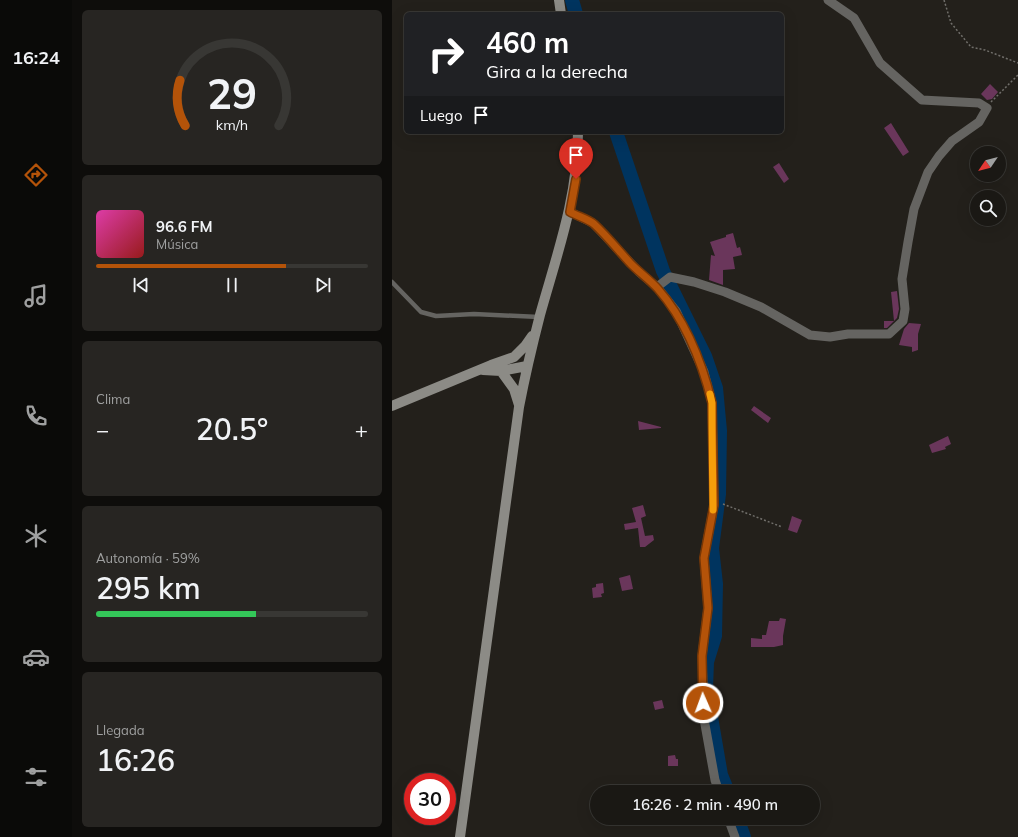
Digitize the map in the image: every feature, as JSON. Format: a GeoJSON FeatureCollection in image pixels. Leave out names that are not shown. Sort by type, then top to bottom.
{"type":"FeatureCollection","features":[{"type":"Feature","properties":{"kind":"main road"},"geometry":{"type":"LineString","coordinates":[[558,0],[561,12]]}},
{"type":"Feature","properties":{"kind":"main road"},"geometry":{"type":"LineString","coordinates":[[460,837],[520,407],[527,366],[570,212],[576,179],[578,134]]}},
{"type":"Feature","properties":{"kind":"main road"},"geometry":{"type":"LineString","coordinates":[[392,406],[491,364],[514,357],[525,346],[537,328]]}},
{"type":"Feature","properties":{"kind":"main road"},"geometry":{"type":"LineString","coordinates":[[506,360],[527,366]]}},
{"type":"Feature","properties":{"kind":"main road"},"geometry":{"type":"LineString","coordinates":[[479,370],[501,371],[527,366]]}},
{"type":"Feature","properties":{"kind":"main road"},"geometry":{"type":"LineString","coordinates":[[501,371],[514,389],[520,407]]}},
{"type":"Feature","properties":{"kind":"street"},"geometry":{"type":"LineString","coordinates":[[570,212],[593,223],[639,272],[664,282],[694,282],[725,292],[761,307],[810,335],[830,337],[848,334],[890,334],[903,321],[905,308],[902,279],[908,242],[914,209],[928,172],[952,141],[979,122],[987,108],[979,104],[922,100],[880,63],[854,18],[828,0]]}},
{"type":"Feature","properties":{"kind":"street"},"geometry":{"type":"LineString","coordinates":[[664,282],[676,312],[704,372],[712,403],[714,505],[704,558],[708,608],[702,656],[704,719],[717,785]]}},
{"type":"Feature","properties":{"kind":"street"},"geometry":{"type":"LineString","coordinates":[[731,825],[735,837]]}},
{"type":"Feature","properties":{"kind":"lane"},"geometry":{"type":"LineString","coordinates":[[392,282],[421,312],[436,316],[474,314],[540,316]]}},
{"type":"Feature","properties":{"kind":"path"},"geometry":{"type":"LineString","coordinates":[[944,0],[951,23],[971,47],[985,50],[1018,63]]}},
{"type":"Feature","properties":{"kind":"path"},"geometry":{"type":"LineString","coordinates":[[987,108],[1018,75]]}},
{"type":"Feature","properties":{"kind":"path"},"geometry":{"type":"LineString","coordinates":[[724,505],[782,528]]}},
{"type":"Feature","properties":{"kind":"building"},"geometry":{"type":"Polygon","coordinates":[[[990,84],[998,92],[992,99],[987,100],[981,94],[990,84]]]}},
{"type":"Feature","properties":{"kind":"building"},"geometry":{"type":"Polygon","coordinates":[[[891,123],[909,152],[903,156],[884,128],[891,123]]]}},
{"type":"Feature","properties":{"kind":"building"},"geometry":{"type":"Polygon","coordinates":[[[779,163],[789,179],[784,183],[773,167],[779,163]]]}},
{"type":"Feature","properties":{"kind":"building"},"geometry":{"type":"Polygon","coordinates":[[[733,233],[737,248],[740,247],[742,255],[733,257],[735,269],[723,270],[723,285],[709,280],[711,255],[715,256],[710,242],[733,233]]]}},
{"type":"Feature","properties":{"kind":"building"},"geometry":{"type":"Polygon","coordinates":[[[897,291],[899,309],[897,318],[894,321],[891,292],[897,291]]]}},
{"type":"Feature","properties":{"kind":"building"},"geometry":{"type":"Polygon","coordinates":[[[884,321],[894,321],[887,328],[884,328],[884,321]]]}},
{"type":"Feature","properties":{"kind":"building"},"geometry":{"type":"Polygon","coordinates":[[[909,323],[921,324],[918,334],[918,350],[912,352],[912,347],[899,345],[904,329],[909,323]]]}},
{"type":"Feature","properties":{"kind":"building"},"geometry":{"type":"Polygon","coordinates":[[[754,406],[771,418],[768,423],[751,410],[754,406]]]}},
{"type":"Feature","properties":{"kind":"building"},"geometry":{"type":"Polygon","coordinates":[[[638,421],[661,427],[661,428],[639,430],[638,421]]]}},
{"type":"Feature","properties":{"kind":"building"},"geometry":{"type":"Polygon","coordinates":[[[948,436],[951,444],[945,447],[946,449],[932,453],[929,445],[948,436]]]}},
{"type":"Feature","properties":{"kind":"building"},"geometry":{"type":"Polygon","coordinates":[[[643,505],[646,516],[641,518],[645,536],[653,535],[654,540],[645,547],[640,547],[638,528],[625,530],[624,524],[636,522],[632,508],[643,505]]]}},
{"type":"Feature","properties":{"kind":"building"},"geometry":{"type":"Polygon","coordinates":[[[792,516],[802,520],[797,533],[788,530],[792,516]]]}},
{"type":"Feature","properties":{"kind":"building"},"geometry":{"type":"Polygon","coordinates":[[[630,575],[633,589],[622,591],[619,578],[630,575]]]}},
{"type":"Feature","properties":{"kind":"building"},"geometry":{"type":"Polygon","coordinates":[[[603,583],[604,593],[601,594],[602,597],[593,598],[592,588],[596,587],[596,584],[603,583]]]}},
{"type":"Feature","properties":{"kind":"building"},"geometry":{"type":"Polygon","coordinates":[[[780,618],[786,619],[783,645],[774,647],[751,647],[751,638],[762,639],[762,635],[766,635],[769,621],[779,621],[780,618]]]}},
{"type":"Feature","properties":{"kind":"building"},"geometry":{"type":"Polygon","coordinates":[[[662,700],[664,708],[655,710],[653,702],[662,700]]]}},
{"type":"Feature","properties":{"kind":"building"},"geometry":{"type":"Polygon","coordinates":[[[675,755],[676,759],[678,759],[678,766],[668,766],[668,756],[675,755]]]}},
{"type":"Feature","properties":{"kind":"waterway"},"geometry":{"type":"LineString","coordinates":[[572,0],[575,12]]}},
{"type":"Feature","properties":{"kind":"waterway"},"geometry":{"type":"LineString","coordinates":[[617,134],[663,271],[705,356],[716,388],[720,431],[719,494],[712,548],[716,584],[715,636],[707,662],[706,688],[721,775],[725,785]]}},
{"type":"Feature","properties":{"kind":"waterway"},"geometry":{"type":"LineString","coordinates":[[740,825],[744,837]]}},
{"type":"Feature","properties":{"kind":"slow traffic"},"geometry":{"type":"LineString","coordinates":[[710,394],[712,403],[713,510]]}},
{"type":"Feature","properties":{"kind":"route"},"geometry":{"type":"LineString","coordinates":[[576,179],[570,212],[593,223],[639,272],[657,288],[676,312],[704,372],[712,403],[714,505],[704,558],[708,608],[702,656],[703,703]]}}]}
